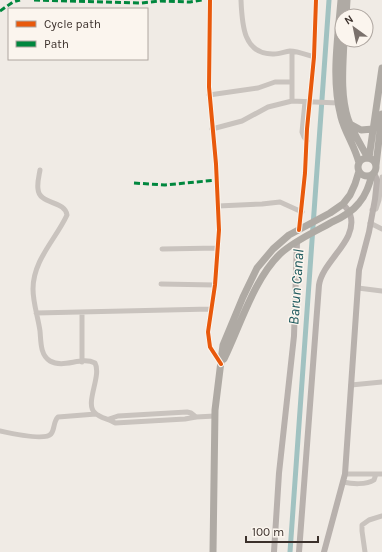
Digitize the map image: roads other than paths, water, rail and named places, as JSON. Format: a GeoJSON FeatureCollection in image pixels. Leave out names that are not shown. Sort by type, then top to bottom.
{"type":"FeatureCollection","features":[{"type":"Feature","properties":{"kind":"highway"},"geometry":{"type":"LineString","coordinates":[[214,552],[215,416],[223,345],[257,268],[272,248],[290,235],[320,219],[343,204],[350,195],[355,184],[358,171],[359,163],[341,118],[336,91],[336,67],[341,0]]}},
{"type":"Feature","properties":{"kind":"highway"},"geometry":{"type":"LineString","coordinates":[[344,48],[344,103],[350,124],[368,158],[374,161],[374,172]]}},
{"type":"Feature","properties":{"kind":"highway"},"geometry":{"type":"LineString","coordinates":[[368,158],[382,68]]}},
{"type":"Feature","properties":{"kind":"highway"},"geometry":{"type":"LineString","coordinates":[[222,363],[250,300],[265,272],[280,254],[300,240],[350,213],[359,203],[367,190],[374,172],[382,119]]}},
{"type":"Feature","properties":{"kind":"highway"},"geometry":{"type":"LineString","coordinates":[[350,124],[361,130],[373,129]]}},
{"type":"Feature","properties":{"kind":"highway"},"geometry":{"type":"LineString","coordinates":[[359,163],[362,159],[368,158]]}},
{"type":"Feature","properties":{"kind":"highway"},"geometry":{"type":"LineString","coordinates":[[358,171],[364,176],[374,172]]}},
{"type":"Feature","properties":{"kind":"main road"},"geometry":{"type":"LineString","coordinates":[[324,552],[345,474],[359,270],[377,186],[377,180],[374,172]]}},
{"type":"Feature","properties":{"kind":"main road"},"geometry":{"type":"LineString","coordinates":[[299,552],[320,278],[325,268],[348,237],[351,228],[350,213],[343,204]]}},
{"type":"Feature","properties":{"kind":"main road"},"geometry":{"type":"LineString","coordinates":[[274,552],[279,473],[294,336],[300,240]]}},
{"type":"Feature","properties":{"kind":"street"},"geometry":{"type":"LineString","coordinates":[[210,0],[209,95],[216,164],[218,248],[208,341],[210,347],[222,363]]}},
{"type":"Feature","properties":{"kind":"street"},"geometry":{"type":"LineString","coordinates":[[241,0],[244,27],[252,47],[259,52],[273,54],[292,52],[314,57]]}},
{"type":"Feature","properties":{"kind":"street"},"geometry":{"type":"LineString","coordinates":[[301,229],[308,102],[314,57],[316,0]]}},
{"type":"Feature","properties":{"kind":"street"},"geometry":{"type":"LineString","coordinates":[[292,52],[292,101]]}},
{"type":"Feature","properties":{"kind":"street"},"geometry":{"type":"LineString","coordinates":[[209,95],[258,88],[275,82],[292,82]]}},
{"type":"Feature","properties":{"kind":"street"},"geometry":{"type":"LineString","coordinates":[[212,129],[242,121],[268,107],[292,101],[338,102]]}},
{"type":"Feature","properties":{"kind":"street"},"geometry":{"type":"LineString","coordinates":[[40,170],[39,194],[44,199],[65,209],[67,215],[36,271],[33,287],[42,352],[49,361],[58,364],[82,362],[95,363],[97,369],[91,406],[96,414]]}},
{"type":"Feature","properties":{"kind":"street"},"geometry":{"type":"LineString","coordinates":[[372,210],[376,209],[379,205],[382,177]]}},
{"type":"Feature","properties":{"kind":"street"},"geometry":{"type":"LineString","coordinates":[[218,206],[280,202],[302,212]]}},
{"type":"Feature","properties":{"kind":"street"},"geometry":{"type":"LineString","coordinates":[[370,223],[382,229]]}},
{"type":"Feature","properties":{"kind":"street"},"geometry":{"type":"LineString","coordinates":[[162,249],[218,248]]}},
{"type":"Feature","properties":{"kind":"street"},"geometry":{"type":"LineString","coordinates":[[161,284],[215,285]]}},
{"type":"Feature","properties":{"kind":"street"},"geometry":{"type":"LineString","coordinates":[[358,288],[382,291]]}},
{"type":"Feature","properties":{"kind":"street"},"geometry":{"type":"LineString","coordinates":[[36,313],[211,309]]}},
{"type":"Feature","properties":{"kind":"street"},"geometry":{"type":"LineString","coordinates":[[82,312],[82,362]]}},
{"type":"Feature","properties":{"kind":"street"},"geometry":{"type":"LineString","coordinates":[[351,385],[382,382]]}},
{"type":"Feature","properties":{"kind":"street"},"geometry":{"type":"LineString","coordinates":[[0,431],[41,438],[51,434],[55,420],[58,417],[96,414],[115,423],[185,420],[196,417],[215,416]]}},
{"type":"Feature","properties":{"kind":"street"},"geometry":{"type":"LineString","coordinates":[[345,474],[379,474]]}},
{"type":"Feature","properties":{"kind":"street"},"geometry":{"type":"LineString","coordinates":[[343,482],[352,484],[369,482],[374,480],[379,474]]}},
{"type":"Feature","properties":{"kind":"street"},"geometry":{"type":"LineString","coordinates":[[365,552],[362,525],[369,520],[382,516]]}},
{"type":"Feature","properties":{"kind":"waterway","name":"Barun Canal"},"geometry":{"type":"LineString","coordinates":[[290,552],[329,0]]}}]}
